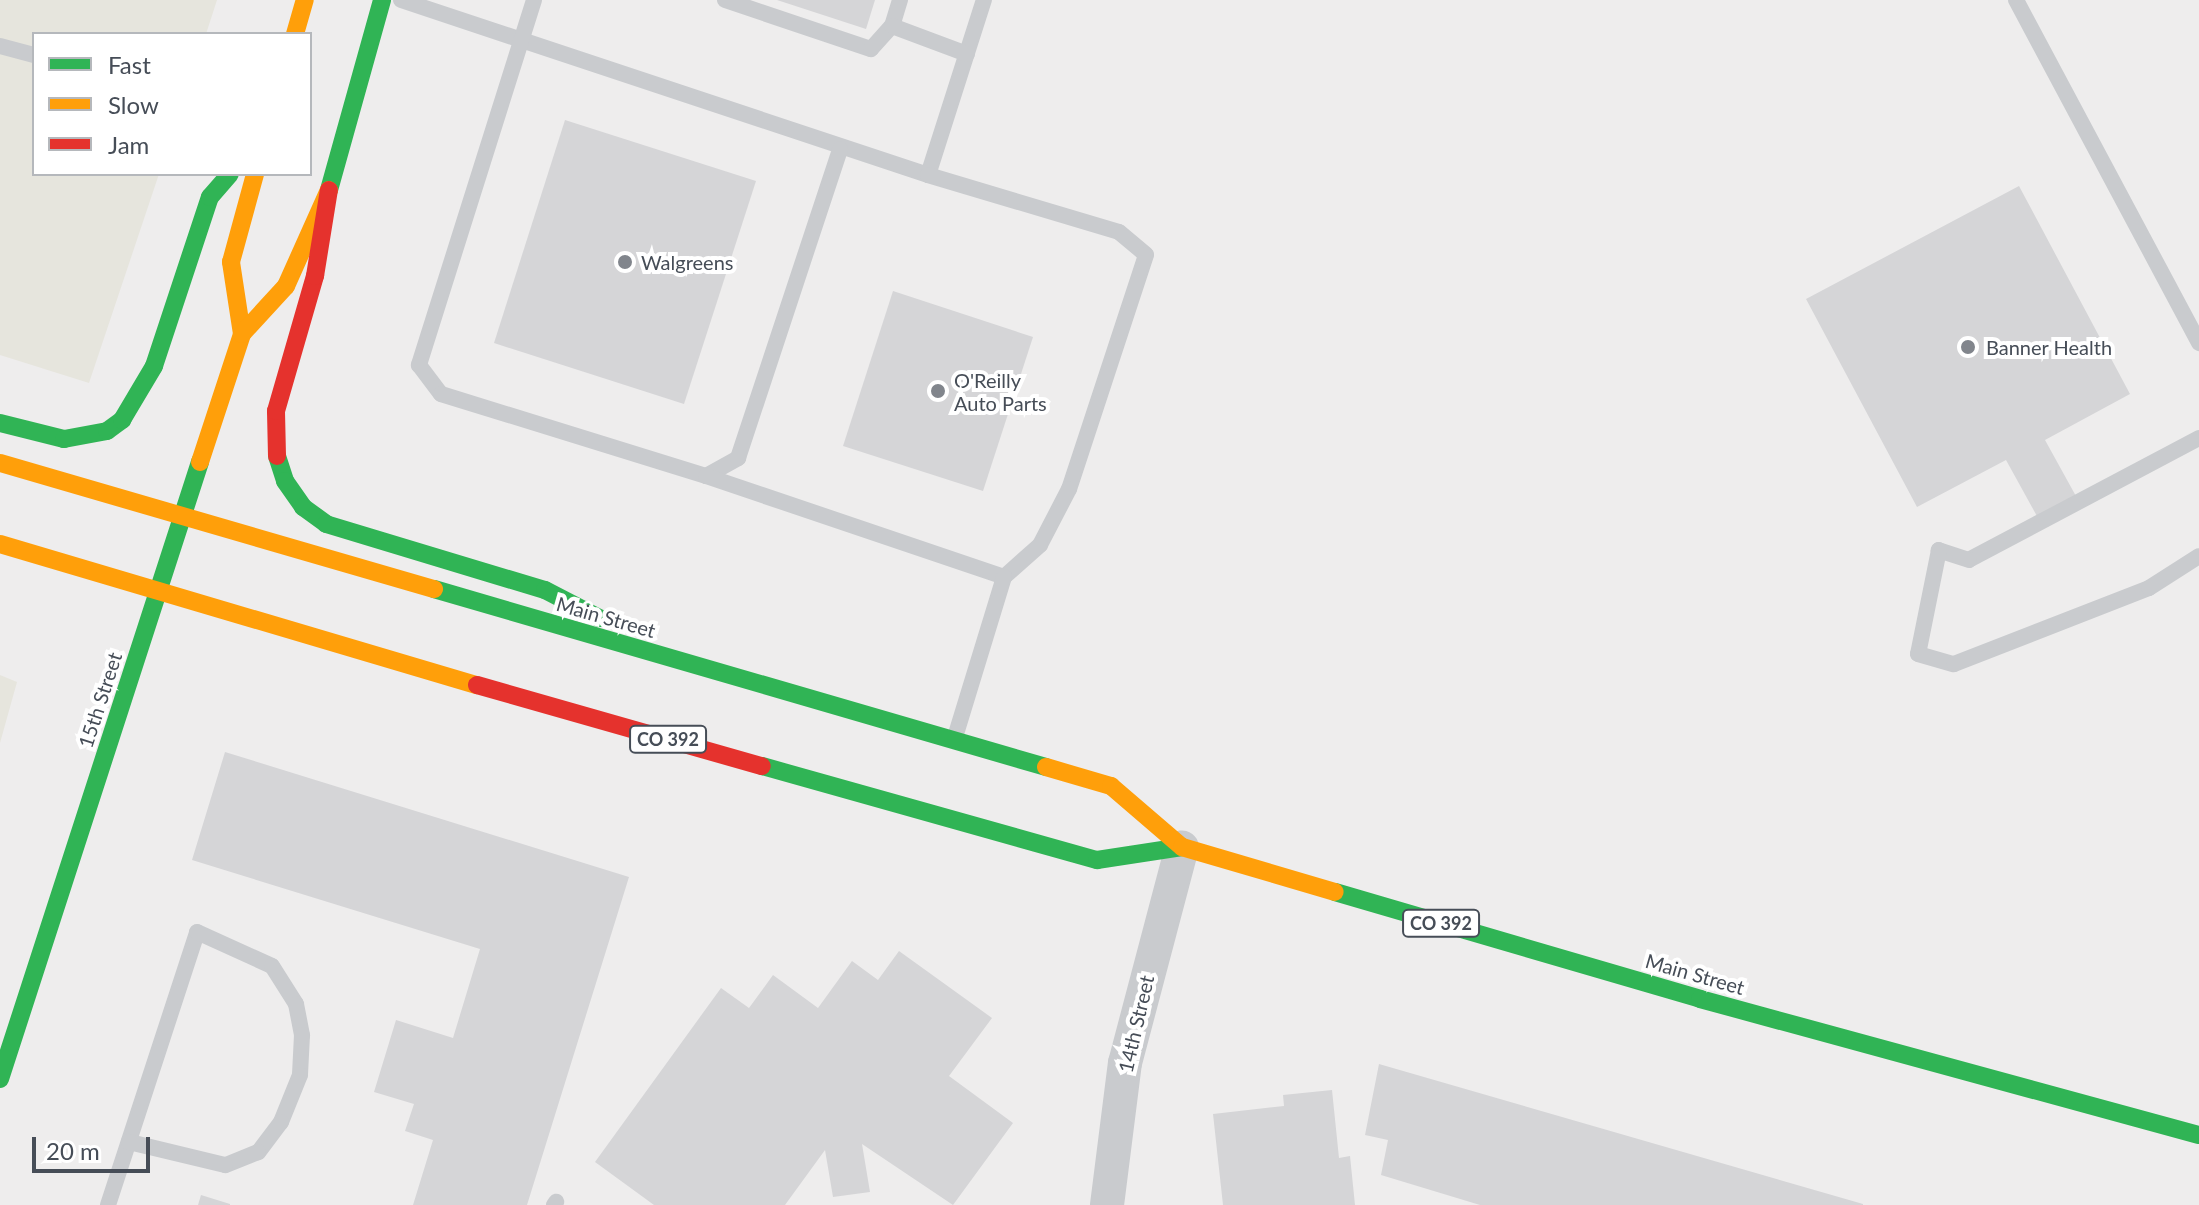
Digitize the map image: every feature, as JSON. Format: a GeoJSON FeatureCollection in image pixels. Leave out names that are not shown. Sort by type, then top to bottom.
{"type":"FeatureCollection","features":[{"type":"Feature","properties":{"kind":"main road"},"geometry":{"type":"LineString","coordinates":[[296,32],[305,0]]}},
{"type":"Feature","properties":{"kind":"main road","name":"15th Street"},"geometry":{"type":"LineString","coordinates":[[0,1079],[242,334],[286,286],[329,190],[382,0]]}},
{"type":"Feature","properties":{"kind":"main road"},"geometry":{"type":"LineString","coordinates":[[0,423],[64,439],[107,431],[122,420],[145,387],[210,197],[228,176]]}},
{"type":"Feature","properties":{"kind":"main road","name":"15th Street"},"geometry":{"type":"LineString","coordinates":[[242,334],[231,262],[254,176]]}},
{"type":"Feature","properties":{"kind":"main road"},"geometry":{"type":"LineString","coordinates":[[329,190],[315,276],[274,427],[277,460],[303,507],[326,524],[545,590],[679,660]]}},
{"type":"Feature","properties":{"kind":"main road","name":"Main Street"},"geometry":{"type":"LineString","coordinates":[[0,463],[180,519],[1111,786],[1182,847],[1700,999],[2199,1135]]}},
{"type":"Feature","properties":{"kind":"main road","name":"Main Street"},"geometry":{"type":"LineString","coordinates":[[0,544],[158,593],[1097,860],[1182,847]]}},
{"type":"Feature","properties":{"kind":"street","name":"14th Street"},"geometry":{"type":"LineString","coordinates":[[1107,1205],[1125,1063],[1182,847]]}},
{"type":"Feature","properties":{"kind":"lane"},"geometry":{"type":"LineString","coordinates":[[401,0],[840,149],[1119,232],[1146,255],[1069,489],[1040,545],[1004,577],[953,741]]}},
{"type":"Feature","properties":{"kind":"lane"},"geometry":{"type":"LineString","coordinates":[[534,0],[419,365],[441,394],[706,476],[1004,577]]}},
{"type":"Feature","properties":{"kind":"lane"},"geometry":{"type":"LineString","coordinates":[[725,0],[871,49],[892,26],[900,0]]}},
{"type":"Feature","properties":{"kind":"lane"},"geometry":{"type":"LineString","coordinates":[[928,175],[984,0]]}},
{"type":"Feature","properties":{"kind":"lane"},"geometry":{"type":"LineString","coordinates":[[2016,0],[2199,343]]}},
{"type":"Feature","properties":{"kind":"lane"},"geometry":{"type":"LineString","coordinates":[[892,26],[967,54]]}},
{"type":"Feature","properties":{"kind":"lane"},"geometry":{"type":"LineString","coordinates":[[0,46],[32,54]]}},
{"type":"Feature","properties":{"kind":"lane"},"geometry":{"type":"LineString","coordinates":[[706,476],[738,458],[840,149]]}},
{"type":"Feature","properties":{"kind":"lane"},"geometry":{"type":"LineString","coordinates":[[2199,438],[1969,560],[1939,550],[1918,654],[1954,664],[2149,588],[2199,556]]}},
{"type":"Feature","properties":{"kind":"lane"},"geometry":{"type":"LineString","coordinates":[[108,1205],[197,932],[272,966],[296,1004],[302,1035],[301,1062],[281,1122],[258,1152],[225,1165],[129,1142]]}},
{"type":"Feature","properties":{"kind":"shaded area"},"geometry":{"type":"Polygon","coordinates":[[[0,0],[217,0],[207,32],[32,32],[32,176],[158,176],[89,383],[0,355],[0,0]]]}},
{"type":"Feature","properties":{"kind":"shaded area"},"geometry":{"type":"Polygon","coordinates":[[[0,675],[17,682],[0,743],[0,675]]]}},
{"type":"Feature","properties":{"kind":"building"},"geometry":{"type":"Polygon","coordinates":[[[777,0],[875,0],[866,29],[777,0]]]}},
{"type":"Feature","properties":{"kind":"building","name":"Walgreens"},"geometry":{"type":"Polygon","coordinates":[[[565,120],[756,181],[684,404],[494,343],[565,120]]]}},
{"type":"Feature","properties":{"kind":"building","name":"Banner Health"},"geometry":{"type":"Polygon","coordinates":[[[2019,186],[2130,394],[2045,440],[2077,498],[2038,518],[2006,460],[1917,507],[1806,299],[2019,186]]]}},
{"type":"Feature","properties":{"kind":"building","name":"O'Reilly Auto Parts"},"geometry":{"type":"Polygon","coordinates":[[[893,291],[1033,337],[983,491],[843,446],[893,291]]]}},
{"type":"Feature","properties":{"kind":"building"},"geometry":{"type":"Polygon","coordinates":[[[225,752],[629,877],[527,1205],[413,1205],[433,1140],[405,1131],[414,1104],[374,1092],[396,1020],[453,1038],[480,949],[192,860],[225,752]]]}},
{"type":"Feature","properties":{"kind":"building"},"geometry":{"type":"Polygon","coordinates":[[[899,951],[992,1018],[949,1076],[1013,1123],[953,1205],[862,1144],[870,1192],[833,1197],[825,1150],[785,1205],[654,1205],[595,1162],[721,988],[749,1008],[773,975],[818,1008],[852,961],[878,980],[899,951]]]}},
{"type":"Feature","properties":{"kind":"building"},"geometry":{"type":"Polygon","coordinates":[[[1379,1064],[1863,1205],[1480,1205],[1381,1175],[1388,1140],[1365,1135],[1379,1064]]]}},
{"type":"Feature","properties":{"kind":"building"},"geometry":{"type":"Polygon","coordinates":[[[1332,1090],[1339,1158],[1350,1156],[1355,1205],[1223,1205],[1213,1114],[1284,1106],[1283,1095],[1332,1090]]]}},
{"type":"Feature","properties":{"kind":"building"},"geometry":{"type":"Polygon","coordinates":[[[201,1195],[230,1204],[230,1205],[198,1205],[201,1195]]]}},
{"type":"Feature","properties":{"kind":"traffic: fast"},"geometry":{"type":"LineString","coordinates":[[329,190],[382,0]]}},
{"type":"Feature","properties":{"kind":"traffic: fast"},"geometry":{"type":"LineString","coordinates":[[0,423],[64,439],[107,431],[122,420],[154,366],[210,197],[228,176]]}},
{"type":"Feature","properties":{"kind":"traffic: fast"},"geometry":{"type":"LineString","coordinates":[[277,456],[285,481],[303,507],[326,524],[545,590],[599,618]]}},
{"type":"Feature","properties":{"kind":"traffic: fast"},"geometry":{"type":"LineString","coordinates":[[0,1079],[200,462]]}},
{"type":"Feature","properties":{"kind":"traffic: fast"},"geometry":{"type":"LineString","coordinates":[[434,589],[1046,767]]}},
{"type":"Feature","properties":{"kind":"traffic: fast"},"geometry":{"type":"LineString","coordinates":[[762,766],[1097,860],[1182,847]]}},
{"type":"Feature","properties":{"kind":"traffic: fast"},"geometry":{"type":"LineString","coordinates":[[1335,892],[1700,999],[2199,1135]]}},
{"type":"Feature","properties":{"kind":"traffic: slow"},"geometry":{"type":"LineString","coordinates":[[296,32],[305,0]]}},
{"type":"Feature","properties":{"kind":"traffic: slow"},"geometry":{"type":"LineString","coordinates":[[242,334],[231,262],[254,176]]}},
{"type":"Feature","properties":{"kind":"traffic: slow"},"geometry":{"type":"LineString","coordinates":[[200,462],[242,334],[286,286],[329,190]]}},
{"type":"Feature","properties":{"kind":"traffic: slow"},"geometry":{"type":"LineString","coordinates":[[0,463],[434,589]]}},
{"type":"Feature","properties":{"kind":"traffic: slow"},"geometry":{"type":"LineString","coordinates":[[0,544],[477,685]]}},
{"type":"Feature","properties":{"kind":"traffic: slow"},"geometry":{"type":"LineString","coordinates":[[1046,767],[1111,786],[1182,847],[1335,892]]}},
{"type":"Feature","properties":{"kind":"traffic: jam"},"geometry":{"type":"LineString","coordinates":[[277,456],[276,411],[315,276],[329,190]]}},
{"type":"Feature","properties":{"kind":"traffic: jam"},"geometry":{"type":"LineString","coordinates":[[477,685],[762,766]]}},
{"type":"Feature","properties":{"kind":"place","name":"Walgreens"},"geometry":{"type":"Point","coordinates":[625,262]}},
{"type":"Feature","properties":{"kind":"place","name":"Banner Health"},"geometry":{"type":"Point","coordinates":[1968,347]}},
{"type":"Feature","properties":{"kind":"place","name":"O'Reilly Auto Parts"},"geometry":{"type":"Point","coordinates":[938,391]}}]}
